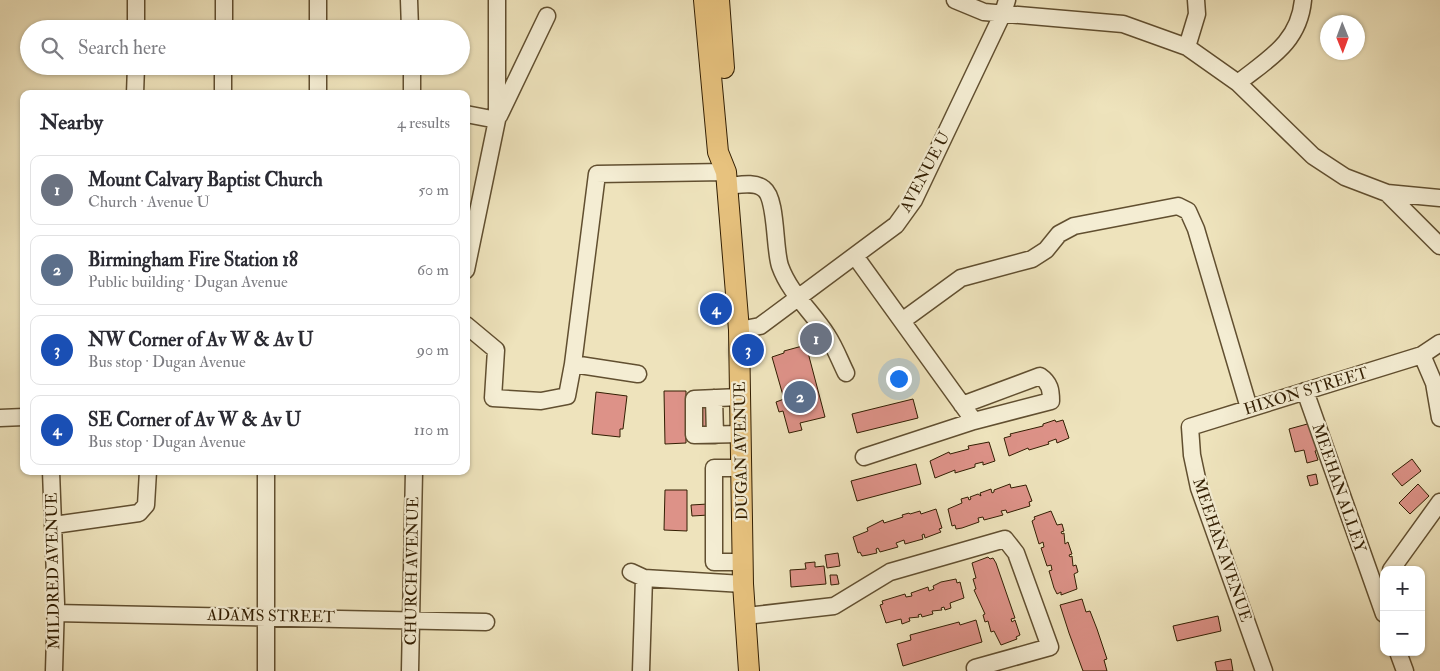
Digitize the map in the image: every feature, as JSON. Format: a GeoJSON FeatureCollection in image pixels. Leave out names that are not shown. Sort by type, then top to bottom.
{"type":"FeatureCollection","features":[{"type":"Feature","properties":{"kind":"main road","name":"DUGAN AVENUE"},"geometry":{"type":"LineString","coordinates":[[704,0],[718,152],[727,179]]}},
{"type":"Feature","properties":{"kind":"main road","name":"DUGAN AVENUE"},"geometry":{"type":"LineString","coordinates":[[719,0],[730,152],[727,179],[739,330],[743,584],[749,671]]}},
{"type":"Feature","properties":{"kind":"street"},"geometry":{"type":"LineString","coordinates":[[136,0],[136,20]]}},
{"type":"Feature","properties":{"kind":"street"},"geometry":{"type":"LineString","coordinates":[[224,0],[224,20]]}},
{"type":"Feature","properties":{"kind":"street"},"geometry":{"type":"LineString","coordinates":[[318,0],[318,20]]}},
{"type":"Feature","properties":{"kind":"street"},"geometry":{"type":"LineString","coordinates":[[409,0],[410,20]]}},
{"type":"Feature","properties":{"kind":"street"},"geometry":{"type":"LineString","coordinates":[[470,251],[497,120],[497,0]]}},
{"type":"Feature","properties":{"kind":"street"},"geometry":{"type":"LineString","coordinates":[[955,0],[984,12],[1005,6],[1123,24],[1187,47],[1238,82],[1313,156],[1344,176],[1387,193],[1440,198]]}},
{"type":"Feature","properties":{"kind":"street"},"geometry":{"type":"LineString","coordinates":[[1187,47],[1196,14],[1196,0]]}},
{"type":"Feature","properties":{"kind":"street"},"geometry":{"type":"LineString","coordinates":[[1238,82],[1282,48],[1300,16],[1303,0]]}},
{"type":"Feature","properties":{"kind":"street","name":"AVENUE U"},"geometry":{"type":"LineString","coordinates":[[739,330],[760,326],[896,225],[914,200],[1005,6]]}},
{"type":"Feature","properties":{"kind":"street"},"geometry":{"type":"LineString","coordinates":[[497,120],[547,16]]}},
{"type":"Feature","properties":{"kind":"street"},"geometry":{"type":"LineString","coordinates":[[135,90],[136,75]]}},
{"type":"Feature","properties":{"kind":"street"},"geometry":{"type":"LineString","coordinates":[[223,75],[223,90]]}},
{"type":"Feature","properties":{"kind":"street"},"geometry":{"type":"LineString","coordinates":[[318,75],[318,90]]}},
{"type":"Feature","properties":{"kind":"street"},"geometry":{"type":"LineString","coordinates":[[412,75],[412,90]]}},
{"type":"Feature","properties":{"kind":"street"},"geometry":{"type":"LineString","coordinates":[[470,115],[497,120]]}},
{"type":"Feature","properties":{"kind":"street"},"geometry":{"type":"LineString","coordinates":[[470,327],[496,350],[493,398],[541,401],[566,396],[573,364],[597,174],[727,179],[764,188],[769,196],[775,248],[780,267],[798,298],[827,335],[846,373]]}},
{"type":"Feature","properties":{"kind":"street"},"geometry":{"type":"LineString","coordinates":[[1387,193],[1440,246]]}},
{"type":"Feature","properties":{"kind":"street"},"geometry":{"type":"LineString","coordinates":[[902,321],[961,278],[1032,259],[1046,250],[1060,234],[1074,226],[1178,206],[1188,212],[1196,229],[1249,408]]}},
{"type":"Feature","properties":{"kind":"street"},"geometry":{"type":"LineString","coordinates":[[855,256],[974,422]]}},
{"type":"Feature","properties":{"kind":"street","name":"HIXON STREET"},"geometry":{"type":"LineString","coordinates":[[1190,427],[1422,355],[1440,343]]}},
{"type":"Feature","properties":{"kind":"street"},"geometry":{"type":"LineString","coordinates":[[1422,355],[1434,382],[1440,418]]}},
{"type":"Feature","properties":{"kind":"street"},"geometry":{"type":"LineString","coordinates":[[573,364],[638,374]]}},
{"type":"Feature","properties":{"kind":"street"},"geometry":{"type":"LineString","coordinates":[[864,458],[974,422],[1051,401],[1051,390],[1046,381],[1040,376],[962,405]]}},
{"type":"Feature","properties":{"kind":"street","name":"MEEHAN ALLEY"},"geometry":{"type":"LineString","coordinates":[[1305,391],[1380,585]]}},
{"type":"Feature","properties":{"kind":"street"},"geometry":{"type":"LineString","coordinates":[[740,397],[694,399],[694,435],[741,434]]}},
{"type":"Feature","properties":{"kind":"street"},"geometry":{"type":"LineString","coordinates":[[0,418],[20,417]]}},
{"type":"Feature","properties":{"kind":"street","name":"MEEHAN AVENUE"},"geometry":{"type":"LineString","coordinates":[[1190,427],[1199,488],[1264,671]]}},
{"type":"Feature","properties":{"kind":"street"},"geometry":{"type":"LineString","coordinates":[[742,468],[714,468],[714,562],[743,562]]}},
{"type":"Feature","properties":{"kind":"street","name":"MILDRED AVENUE"},"geometry":{"type":"LineString","coordinates":[[51,475],[56,613],[54,671]]}},
{"type":"Feature","properties":{"kind":"street"},"geometry":{"type":"LineString","coordinates":[[54,526],[139,513],[146,505],[148,475]]}},
{"type":"Feature","properties":{"kind":"street"},"geometry":{"type":"LineString","coordinates":[[266,475],[266,671]]}},
{"type":"Feature","properties":{"kind":"street","name":"CHURCH AVENUE"},"geometry":{"type":"LineString","coordinates":[[410,671],[414,475]]}},
{"type":"Feature","properties":{"kind":"street"},"geometry":{"type":"LineString","coordinates":[[1394,566],[1440,502]]}},
{"type":"Feature","properties":{"kind":"street"},"geometry":{"type":"LineString","coordinates":[[746,616],[834,606],[890,572],[1005,539],[1016,553],[1050,647],[975,668]]}},
{"type":"Feature","properties":{"kind":"street"},"geometry":{"type":"LineString","coordinates":[[641,671],[637,575],[743,584]]}},
{"type":"Feature","properties":{"kind":"street","name":"ADAMS STREET"},"geometry":{"type":"LineString","coordinates":[[56,613],[486,622]]}},
{"type":"Feature","properties":{"kind":"street"},"geometry":{"type":"LineString","coordinates":[[1399,656],[1405,671]]}},
{"type":"Feature","properties":{"kind":"building"},"geometry":{"type":"Polygon","coordinates":[[[806,345],[825,417],[800,423],[802,430],[789,433],[783,411],[779,412],[776,402],[784,399],[772,357],[784,353],[784,351],[806,345]]]}},
{"type":"Feature","properties":{"kind":"building"},"geometry":{"type":"Polygon","coordinates":[[[664,391],[686,391],[686,443],[665,444],[664,391]]]}},
{"type":"Feature","properties":{"kind":"building"},"geometry":{"type":"Polygon","coordinates":[[[596,392],[627,396],[623,429],[620,429],[620,437],[592,434],[596,392]]]}},
{"type":"Feature","properties":{"kind":"building"},"geometry":{"type":"Polygon","coordinates":[[[913,399],[918,418],[857,433],[852,414],[913,399]]]}},
{"type":"Feature","properties":{"kind":"building"},"geometry":{"type":"Polygon","coordinates":[[[698,405],[710,405],[711,428],[699,429],[698,405]]]}},
{"type":"Feature","properties":{"kind":"building"},"geometry":{"type":"Polygon","coordinates":[[[1055,420],[1056,422],[1063,420],[1069,438],[1057,443],[1056,439],[1048,442],[1049,444],[1029,450],[1028,448],[1009,456],[1004,438],[1011,436],[1010,434],[1043,426],[1043,424],[1055,420]]]}},
{"type":"Feature","properties":{"kind":"building"},"geometry":{"type":"Polygon","coordinates":[[[1311,423],[1318,450],[1315,451],[1318,460],[1307,463],[1304,450],[1295,452],[1289,429],[1311,423]]]}},
{"type":"Feature","properties":{"kind":"building"},"geometry":{"type":"Polygon","coordinates":[[[989,442],[995,461],[983,465],[983,462],[975,464],[975,467],[955,473],[955,470],[935,478],[930,461],[949,452],[950,454],[969,449],[968,446],[989,442]]]}},
{"type":"Feature","properties":{"kind":"building"},"geometry":{"type":"Polygon","coordinates":[[[1412,459],[1421,471],[1402,486],[1392,474],[1412,459]]]}},
{"type":"Feature","properties":{"kind":"building"},"geometry":{"type":"Polygon","coordinates":[[[916,464],[921,484],[857,501],[851,481],[916,464]]]}},
{"type":"Feature","properties":{"kind":"building"},"geometry":{"type":"Polygon","coordinates":[[[1316,474],[1318,484],[1310,486],[1307,476],[1316,474]]]}},
{"type":"Feature","properties":{"kind":"building"},"geometry":{"type":"Polygon","coordinates":[[[1010,484],[1011,488],[1026,485],[1032,501],[1029,502],[1030,506],[1007,513],[1006,510],[1001,511],[1003,515],[984,520],[983,517],[978,518],[979,522],[962,528],[956,529],[955,525],[952,526],[948,509],[962,503],[961,499],[968,497],[969,500],[971,499],[970,497],[978,494],[981,496],[980,493],[991,489],[992,493],[994,490],[1010,484]]]}},
{"type":"Feature","properties":{"kind":"building"},"geometry":{"type":"Polygon","coordinates":[[[1418,484],[1429,496],[1410,514],[1399,503],[1418,484]]]}},
{"type":"Feature","properties":{"kind":"building"},"geometry":{"type":"Polygon","coordinates":[[[665,490],[687,490],[687,531],[664,530],[665,490]]]}},
{"type":"Feature","properties":{"kind":"building"},"geometry":{"type":"Polygon","coordinates":[[[708,504],[709,515],[692,516],[691,505],[708,504]]]}},
{"type":"Feature","properties":{"kind":"building"},"geometry":{"type":"Polygon","coordinates":[[[936,509],[942,528],[939,529],[941,532],[925,538],[924,534],[922,535],[923,539],[905,544],[904,540],[896,543],[898,547],[880,552],[878,548],[876,549],[877,553],[862,556],[860,552],[858,553],[853,537],[868,531],[867,528],[883,520],[884,523],[909,513],[920,511],[921,514],[936,509]]]}},
{"type":"Feature","properties":{"kind":"building"},"geometry":{"type":"Polygon","coordinates":[[[1051,511],[1057,525],[1062,524],[1064,531],[1061,532],[1062,534],[1064,533],[1065,544],[1068,542],[1072,554],[1069,555],[1070,557],[1072,556],[1073,566],[1076,565],[1078,572],[1074,574],[1077,589],[1061,595],[1061,592],[1057,594],[1054,588],[1049,571],[1052,570],[1051,565],[1047,566],[1041,548],[1044,547],[1043,542],[1039,544],[1032,521],[1035,519],[1034,517],[1051,511]]]}},
{"type":"Feature","properties":{"kind":"building"},"geometry":{"type":"Polygon","coordinates":[[[838,553],[840,566],[827,568],[825,555],[838,553]]]}},
{"type":"Feature","properties":{"kind":"building"},"geometry":{"type":"Polygon","coordinates":[[[988,557],[990,559],[993,558],[996,563],[1015,618],[1011,619],[1012,622],[1015,620],[1020,635],[1016,637],[1017,639],[1001,645],[994,631],[991,632],[988,621],[985,622],[983,615],[985,614],[974,590],[976,589],[973,579],[976,578],[972,563],[988,557]]]}},
{"type":"Feature","properties":{"kind":"building"},"geometry":{"type":"Polygon","coordinates":[[[815,562],[815,567],[824,566],[826,584],[791,587],[790,570],[806,569],[805,563],[815,562]]]}},
{"type":"Feature","properties":{"kind":"building"},"geometry":{"type":"Polygon","coordinates":[[[830,575],[837,575],[839,584],[831,585],[830,575]]]}},
{"type":"Feature","properties":{"kind":"building"},"geometry":{"type":"Polygon","coordinates":[[[956,579],[957,583],[960,582],[964,598],[950,603],[951,608],[945,610],[944,607],[941,608],[942,610],[932,611],[933,614],[922,617],[921,614],[918,615],[919,617],[909,618],[910,621],[902,624],[901,619],[886,623],[880,605],[883,604],[882,601],[905,594],[906,597],[912,596],[911,593],[928,587],[929,591],[934,589],[933,586],[941,582],[956,579]]]}},
{"type":"Feature","properties":{"kind":"building"},"geometry":{"type":"Polygon","coordinates":[[[1082,599],[1086,612],[1090,611],[1097,629],[1107,659],[1104,660],[1107,671],[1083,671],[1069,633],[1060,605],[1082,599]]]}},
{"type":"Feature","properties":{"kind":"building"},"geometry":{"type":"Polygon","coordinates":[[[1218,616],[1221,631],[1177,641],[1173,626],[1218,616]]]}},
{"type":"Feature","properties":{"kind":"building"},"geometry":{"type":"Polygon","coordinates":[[[976,620],[982,642],[903,666],[897,644],[911,640],[910,635],[959,622],[960,625],[976,620]]]}},
{"type":"Feature","properties":{"kind":"building"},"geometry":{"type":"Polygon","coordinates":[[[1231,659],[1233,671],[1217,671],[1215,662],[1231,659]]]}},
{"type":"Feature","properties":{"kind":"place","name":"SE Corner of Av W & Av U"},"geometry":{"type":"Point","coordinates":[716,309]}},
{"type":"Feature","properties":{"kind":"place","name":"Mount Calvary Baptist Church"},"geometry":{"type":"Point","coordinates":[816,339]}},
{"type":"Feature","properties":{"kind":"place","name":"NW Corner of Av W & Av U"},"geometry":{"type":"Point","coordinates":[748,350]}},
{"type":"Feature","properties":{"kind":"place","name":"Birmingham Fire Station 18"},"geometry":{"type":"Point","coordinates":[800,397]}}]}
